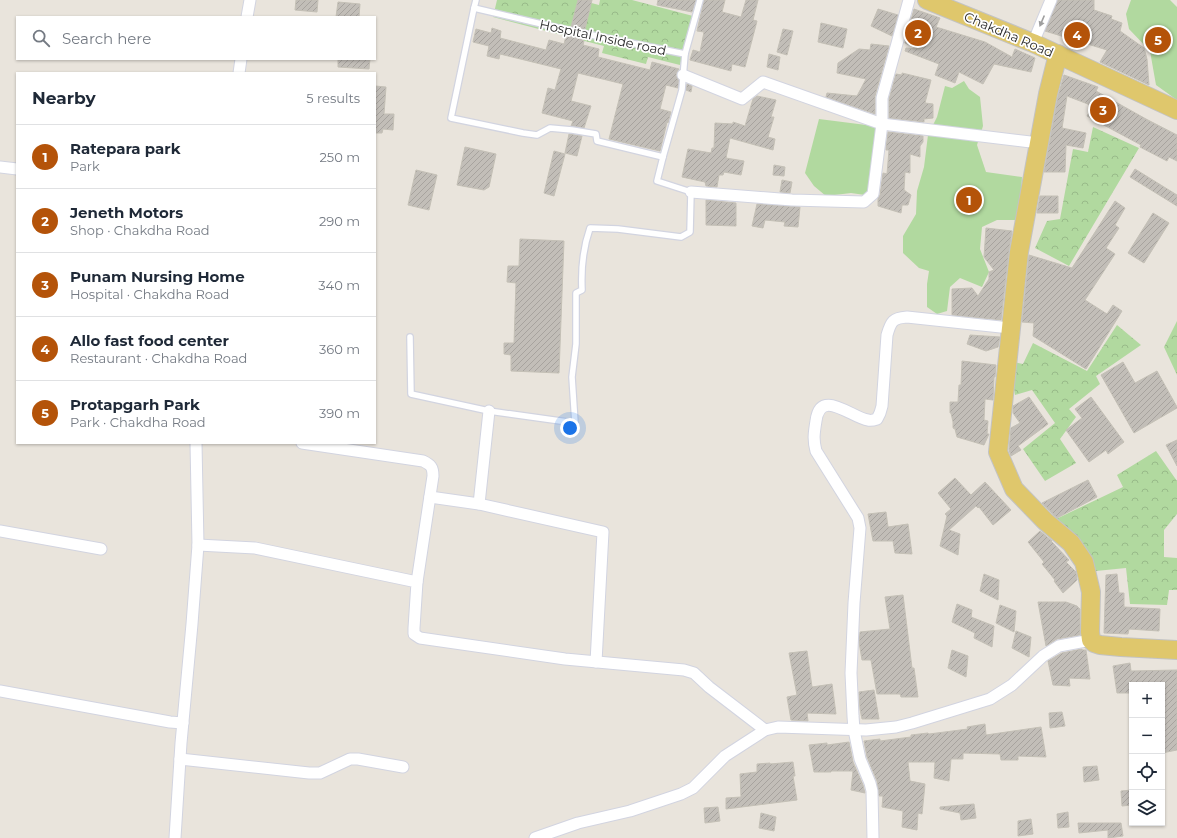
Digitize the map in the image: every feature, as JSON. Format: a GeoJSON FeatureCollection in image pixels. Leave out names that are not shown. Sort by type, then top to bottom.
{"type":"FeatureCollection","features":[{"type":"Feature","properties":{"kind":"main road","name":"Chakdha Road"},"geometry":{"type":"LineString","coordinates":[[927,0],[1033,43],[1177,110]]}},
{"type":"Feature","properties":{"kind":"main road"},"geometry":{"type":"LineString","coordinates":[[1058,54],[1048,94],[1019,252],[998,452],[1014,489],[1046,521],[1071,543],[1084,562],[1091,592],[1091,640],[1100,645],[1177,650]]}},
{"type":"Feature","properties":{"kind":"street"},"geometry":{"type":"LineString","coordinates":[[247,16],[250,0]]}},
{"type":"Feature","properties":{"kind":"street"},"geometry":{"type":"LineString","coordinates":[[692,192],[792,200],[864,202],[873,194],[882,124],[882,98],[909,0]]}},
{"type":"Feature","properties":{"kind":"street"},"geometry":{"type":"LineString","coordinates":[[1033,43],[1051,0]]}},
{"type":"Feature","properties":{"kind":"street"},"geometry":{"type":"LineString","coordinates":[[239,72],[241,60]]}},
{"type":"Feature","properties":{"kind":"street"},"geometry":{"type":"LineString","coordinates":[[683,75],[742,98],[763,82],[882,124],[1039,143]]}},
{"type":"Feature","properties":{"kind":"street"},"geometry":{"type":"LineString","coordinates":[[0,166],[16,169]]}},
{"type":"Feature","properties":{"kind":"street"},"geometry":{"type":"LineString","coordinates":[[873,838],[872,791],[862,765],[854,730],[851,673],[854,603],[860,528],[858,518],[816,452],[813,441],[816,417],[819,410],[824,406],[831,405],[866,420],[877,419],[882,406],[887,335],[889,327],[897,318],[907,317],[1010,328]]}},
{"type":"Feature","properties":{"kind":"street"},"geometry":{"type":"LineString","coordinates":[[479,504],[489,410]]}},
{"type":"Feature","properties":{"kind":"street"},"geometry":{"type":"LineString","coordinates":[[175,838],[198,545],[196,444]]}},
{"type":"Feature","properties":{"kind":"street"},"geometry":{"type":"LineString","coordinates":[[309,444],[423,461],[430,465],[433,470],[417,582],[414,634],[420,638],[565,659],[684,670],[694,673],[708,687],[765,730]]}},
{"type":"Feature","properties":{"kind":"street"},"geometry":{"type":"LineString","coordinates":[[430,497],[479,504],[603,532],[596,662]]}},
{"type":"Feature","properties":{"kind":"street"},"geometry":{"type":"LineString","coordinates":[[0,531],[101,549]]}},
{"type":"Feature","properties":{"kind":"street"},"geometry":{"type":"LineString","coordinates":[[198,545],[255,548],[417,582]]}},
{"type":"Feature","properties":{"kind":"street"},"geometry":{"type":"LineString","coordinates":[[535,838],[578,823],[630,811],[681,794],[693,788],[725,756],[765,730],[778,728],[866,730],[896,727],[912,723],[990,699],[1012,685],[1043,656],[1059,646],[1091,640]]}},
{"type":"Feature","properties":{"kind":"street"},"geometry":{"type":"LineString","coordinates":[[0,691],[170,722],[183,723]]}},
{"type":"Feature","properties":{"kind":"street"},"geometry":{"type":"LineString","coordinates":[[180,759],[309,773],[320,773],[350,759],[403,767]]}},
{"type":"Feature","properties":{"kind":"lane"},"geometry":{"type":"LineString","coordinates":[[476,0],[451,118],[523,134],[537,135],[550,128],[596,134],[597,141],[663,157]]}},
{"type":"Feature","properties":{"kind":"lane","name":"Hospital Inside road"},"geometry":{"type":"LineString","coordinates":[[474,8],[567,30],[685,54],[700,0]]}},
{"type":"Feature","properties":{"kind":"lane"},"geometry":{"type":"LineString","coordinates":[[410,337],[410,394],[489,410],[575,423],[572,377],[576,344],[576,294],[582,290],[581,273],[586,239],[590,228],[618,229],[681,237],[690,232],[692,192],[657,181],[682,90],[685,54]]}},
{"type":"Feature","properties":{"kind":"green space"},"geometry":{"type":"Polygon","coordinates":[[[497,0],[580,0],[599,5],[600,0],[632,0],[693,16],[680,65],[648,57],[646,64],[602,53],[604,46],[493,17],[497,0]]]}},
{"type":"Feature","properties":{"kind":"green space"},"geometry":{"type":"Polygon","coordinates":[[[1131,0],[1170,0],[1177,7],[1177,100],[1156,85],[1150,51],[1129,29],[1126,14],[1131,0]]]}},
{"type":"Feature","properties":{"kind":"green space"},"geometry":{"type":"Polygon","coordinates":[[[964,81],[969,89],[980,97],[983,126],[977,145],[986,172],[1022,177],[1020,208],[1015,220],[997,220],[982,227],[980,249],[989,272],[982,287],[960,278],[950,287],[947,311],[937,314],[927,307],[927,284],[929,271],[919,268],[903,253],[903,236],[916,214],[917,191],[924,167],[928,135],[937,117],[945,86],[952,88],[964,81]]]}},
{"type":"Feature","properties":{"kind":"green space"},"geometry":{"type":"Polygon","coordinates":[[[819,119],[874,126],[881,131],[872,196],[851,193],[826,196],[814,186],[805,173],[819,119]]]}},
{"type":"Feature","properties":{"kind":"green space"},"geometry":{"type":"Polygon","coordinates":[[[1093,127],[1139,148],[1069,266],[1035,248],[1047,221],[1060,219],[1073,149],[1088,152],[1093,127]]]}},
{"type":"Feature","properties":{"kind":"green space"},"geometry":{"type":"Polygon","coordinates":[[[1177,321],[1177,375],[1164,347],[1177,321]]]}},
{"type":"Feature","properties":{"kind":"green space"},"geometry":{"type":"Polygon","coordinates":[[[1117,325],[1141,345],[1096,376],[1100,384],[1069,409],[1076,417],[1060,439],[1076,463],[1045,481],[1023,449],[1055,423],[1032,390],[1015,395],[1009,361],[1023,364],[1033,343],[1087,371],[1117,325]]]}},
{"type":"Feature","properties":{"kind":"green space"},"geometry":{"type":"Polygon","coordinates":[[[1156,451],[1177,481],[1177,514],[1164,530],[1164,557],[1177,558],[1177,590],[1169,590],[1167,605],[1130,604],[1126,568],[1096,571],[1075,539],[1054,520],[1123,487],[1117,475],[1156,451]]]}},
{"type":"Feature","properties":{"kind":"building"},"geometry":{"type":"Polygon","coordinates":[[[296,0],[318,0],[317,12],[295,10],[296,0]]]}},
{"type":"Feature","properties":{"kind":"building"},"geometry":{"type":"Polygon","coordinates":[[[578,0],[592,0],[585,29],[571,27],[578,0]]]}},
{"type":"Feature","properties":{"kind":"building"},"geometry":{"type":"Polygon","coordinates":[[[658,0],[696,0],[692,12],[657,5],[658,0]]]}},
{"type":"Feature","properties":{"kind":"building"},"geometry":{"type":"Polygon","coordinates":[[[704,0],[725,0],[722,12],[741,17],[746,0],[758,0],[753,20],[757,21],[745,67],[732,64],[731,71],[690,60],[693,50],[700,52],[704,32],[697,31],[704,0]]]}},
{"type":"Feature","properties":{"kind":"building"},"geometry":{"type":"Polygon","coordinates":[[[1058,0],[1094,0],[1094,10],[1112,16],[1111,19],[1122,23],[1120,31],[1144,48],[1147,59],[1149,85],[1100,62],[1107,50],[1045,31],[1058,0]]]}},
{"type":"Feature","properties":{"kind":"building"},"geometry":{"type":"Polygon","coordinates":[[[338,2],[360,4],[359,16],[336,16],[338,2]]]}},
{"type":"Feature","properties":{"kind":"building"},"geometry":{"type":"Polygon","coordinates":[[[878,9],[898,15],[892,36],[871,26],[878,9]]]}},
{"type":"Feature","properties":{"kind":"building"},"geometry":{"type":"Polygon","coordinates":[[[914,9],[940,18],[936,27],[985,42],[1012,57],[1015,49],[1035,58],[1031,72],[994,64],[983,84],[959,72],[955,83],[935,75],[939,64],[905,51],[906,48],[918,49],[905,43],[914,9]]]}},
{"type":"Feature","properties":{"kind":"building"},"geometry":{"type":"Polygon","coordinates":[[[821,23],[847,29],[843,48],[818,42],[821,23]]]}},
{"type":"Feature","properties":{"kind":"building"},"geometry":{"type":"Polygon","coordinates":[[[492,28],[501,31],[500,38],[546,50],[549,40],[564,44],[566,36],[569,37],[569,35],[583,38],[583,45],[599,49],[598,57],[650,70],[652,62],[679,69],[676,76],[679,80],[678,88],[666,85],[660,109],[671,112],[660,151],[609,139],[623,84],[578,73],[571,101],[591,106],[584,128],[571,126],[573,121],[542,113],[548,88],[555,90],[561,69],[500,54],[499,59],[487,56],[489,46],[473,42],[476,29],[491,33],[492,28]]]}},
{"type":"Feature","properties":{"kind":"building"},"geometry":{"type":"Polygon","coordinates":[[[783,29],[793,31],[787,55],[777,52],[783,29]]]}},
{"type":"Feature","properties":{"kind":"building"},"geometry":{"type":"Polygon","coordinates":[[[871,44],[889,46],[875,96],[875,114],[826,97],[827,93],[857,96],[866,79],[837,73],[838,63],[859,49],[870,50],[871,44]]]}},
{"type":"Feature","properties":{"kind":"building"},"geometry":{"type":"Polygon","coordinates":[[[769,54],[780,57],[778,70],[767,67],[769,54]]]}},
{"type":"Feature","properties":{"kind":"building"},"geometry":{"type":"Polygon","coordinates":[[[338,60],[370,60],[369,69],[338,67],[338,60]]]}},
{"type":"Feature","properties":{"kind":"building"},"geometry":{"type":"Polygon","coordinates":[[[902,73],[931,80],[925,103],[933,104],[933,118],[924,119],[924,122],[889,118],[889,99],[896,74],[902,75],[902,73]]]}},
{"type":"Feature","properties":{"kind":"building"},"geometry":{"type":"Polygon","coordinates":[[[1064,75],[1098,87],[1096,91],[1177,135],[1177,161],[1169,157],[1167,161],[1087,116],[1093,106],[1067,96],[1062,128],[1086,133],[1083,148],[1066,145],[1065,172],[1044,172],[1058,96],[1064,75]]]}},
{"type":"Feature","properties":{"kind":"building"},"geometry":{"type":"Polygon","coordinates":[[[687,84],[692,86],[691,92],[686,90],[687,84]]]}},
{"type":"Feature","properties":{"kind":"building"},"geometry":{"type":"Polygon","coordinates":[[[376,86],[386,87],[384,114],[394,114],[393,130],[383,129],[382,133],[376,133],[376,86]]]}},
{"type":"Feature","properties":{"kind":"building"},"geometry":{"type":"Polygon","coordinates":[[[757,96],[776,100],[771,117],[774,117],[768,137],[775,139],[773,150],[730,138],[726,158],[744,161],[741,175],[724,172],[723,175],[719,175],[717,187],[706,186],[705,182],[682,177],[688,149],[711,153],[712,148],[714,148],[715,123],[733,124],[733,122],[745,126],[753,99],[757,96]]]}},
{"type":"Feature","properties":{"kind":"building"},"geometry":{"type":"Polygon","coordinates":[[[888,132],[923,136],[923,142],[920,146],[920,157],[910,154],[910,173],[905,172],[904,190],[911,195],[908,205],[902,205],[901,213],[878,206],[883,173],[887,174],[889,150],[886,150],[886,147],[888,132]]]}},
{"type":"Feature","properties":{"kind":"building"},"geometry":{"type":"Polygon","coordinates":[[[569,134],[582,136],[577,156],[565,153],[569,134]]]}},
{"type":"Feature","properties":{"kind":"building"},"geometry":{"type":"Polygon","coordinates":[[[465,147],[496,154],[489,187],[484,190],[457,185],[465,147]]]}},
{"type":"Feature","properties":{"kind":"building"},"geometry":{"type":"Polygon","coordinates":[[[554,151],[565,154],[554,196],[544,193],[554,151]]]}},
{"type":"Feature","properties":{"kind":"building"},"geometry":{"type":"Polygon","coordinates":[[[774,165],[785,167],[784,176],[773,175],[774,165]]]}},
{"type":"Feature","properties":{"kind":"building"},"geometry":{"type":"Polygon","coordinates":[[[1135,169],[1177,195],[1177,206],[1130,177],[1135,169]]]}},
{"type":"Feature","properties":{"kind":"building"},"geometry":{"type":"Polygon","coordinates":[[[416,170],[437,175],[429,210],[408,205],[416,170]]]}},
{"type":"Feature","properties":{"kind":"building"},"geometry":{"type":"Polygon","coordinates":[[[782,180],[792,182],[790,193],[780,192],[782,180]]]}},
{"type":"Feature","properties":{"kind":"building"},"geometry":{"type":"Polygon","coordinates":[[[1040,196],[1058,196],[1058,213],[1037,213],[1040,196]]]}},
{"type":"Feature","properties":{"kind":"building"},"geometry":{"type":"Polygon","coordinates":[[[706,200],[736,203],[736,226],[706,225],[706,200]]]}},
{"type":"Feature","properties":{"kind":"building"},"geometry":{"type":"Polygon","coordinates":[[[1115,201],[1125,208],[1115,225],[1119,228],[1106,248],[1115,254],[1085,300],[1107,314],[1113,305],[1122,311],[1086,369],[1033,336],[1034,323],[1022,322],[1029,255],[1072,268],[1115,201]]]}},
{"type":"Feature","properties":{"kind":"building"},"geometry":{"type":"Polygon","coordinates":[[[757,204],[800,207],[798,227],[784,226],[785,222],[765,220],[763,228],[752,226],[757,204]]]}},
{"type":"Feature","properties":{"kind":"building"},"geometry":{"type":"Polygon","coordinates":[[[1153,213],[1169,223],[1144,263],[1128,253],[1153,213]]]}},
{"type":"Feature","properties":{"kind":"building"},"geometry":{"type":"Polygon","coordinates":[[[986,228],[1012,231],[1001,320],[952,315],[952,289],[972,288],[978,296],[989,279],[989,272],[994,270],[984,257],[986,228]]]}},
{"type":"Feature","properties":{"kind":"building"},"geometry":{"type":"Polygon","coordinates":[[[520,239],[564,241],[559,373],[511,371],[511,355],[504,354],[504,343],[514,343],[516,283],[507,282],[508,266],[519,266],[520,239]]]}},
{"type":"Feature","properties":{"kind":"building"},"geometry":{"type":"Polygon","coordinates":[[[970,335],[1000,337],[998,347],[986,351],[967,344],[970,335]]]}},
{"type":"Feature","properties":{"kind":"building"},"geometry":{"type":"Polygon","coordinates":[[[962,361],[996,365],[993,400],[985,399],[984,420],[988,421],[987,434],[989,434],[984,445],[957,437],[955,429],[953,428],[950,413],[950,402],[958,402],[959,385],[961,385],[962,361]]]}},
{"type":"Feature","properties":{"kind":"building"},"geometry":{"type":"Polygon","coordinates":[[[1123,362],[1135,383],[1157,371],[1177,407],[1134,433],[1101,375],[1123,362]]]}},
{"type":"Feature","properties":{"kind":"building"},"geometry":{"type":"Polygon","coordinates":[[[1029,397],[1048,424],[1018,446],[1021,450],[1011,456],[1009,450],[1011,428],[1020,423],[1013,413],[1013,406],[1029,397]]]}},
{"type":"Feature","properties":{"kind":"building"},"geometry":{"type":"Polygon","coordinates":[[[1091,397],[1124,442],[1108,454],[1106,450],[1089,462],[1066,430],[1082,418],[1075,409],[1091,397]]]}},
{"type":"Feature","properties":{"kind":"building"},"geometry":{"type":"Polygon","coordinates":[[[1177,440],[1177,466],[1166,445],[1177,440]]]}},
{"type":"Feature","properties":{"kind":"building"},"geometry":{"type":"Polygon","coordinates":[[[955,478],[971,495],[985,482],[1011,510],[993,525],[979,507],[978,508],[976,506],[949,530],[960,534],[958,555],[940,546],[947,516],[945,514],[951,509],[938,493],[955,478]]]}},
{"type":"Feature","properties":{"kind":"building"},"geometry":{"type":"Polygon","coordinates":[[[1088,480],[1097,497],[1057,518],[1042,503],[1088,480]]]}},
{"type":"Feature","properties":{"kind":"building"},"geometry":{"type":"Polygon","coordinates":[[[886,512],[888,527],[908,524],[912,554],[895,553],[893,541],[873,541],[868,514],[886,512]]]}},
{"type":"Feature","properties":{"kind":"building"},"geometry":{"type":"Polygon","coordinates":[[[1040,531],[1052,541],[1069,560],[1066,562],[1076,572],[1077,580],[1063,593],[1042,564],[1044,562],[1028,542],[1040,531]]]}},
{"type":"Feature","properties":{"kind":"building"},"geometry":{"type":"Polygon","coordinates":[[[984,574],[999,580],[998,600],[980,591],[984,574]]]}},
{"type":"Feature","properties":{"kind":"building"},"geometry":{"type":"Polygon","coordinates":[[[1117,574],[1119,593],[1124,593],[1124,607],[1160,609],[1159,631],[1129,629],[1128,634],[1104,633],[1106,575],[1117,574]]]}},
{"type":"Feature","properties":{"kind":"building"},"geometry":{"type":"Polygon","coordinates":[[[903,595],[912,668],[914,668],[918,697],[901,697],[900,694],[877,694],[871,660],[862,660],[859,642],[860,632],[890,629],[885,597],[903,595]]]}},
{"type":"Feature","properties":{"kind":"building"},"geometry":{"type":"Polygon","coordinates":[[[1038,602],[1066,602],[1077,606],[1080,609],[1080,635],[1057,639],[1046,646],[1038,602]]]}},
{"type":"Feature","properties":{"kind":"building"},"geometry":{"type":"Polygon","coordinates":[[[957,604],[972,610],[971,617],[994,626],[992,647],[974,638],[975,633],[952,622],[957,604]]]}},
{"type":"Feature","properties":{"kind":"building"},"geometry":{"type":"Polygon","coordinates":[[[1000,605],[1016,611],[1014,632],[996,623],[1000,605]]]}},
{"type":"Feature","properties":{"kind":"building"},"geometry":{"type":"Polygon","coordinates":[[[1016,631],[1031,637],[1029,657],[1012,648],[1016,631]]]}},
{"type":"Feature","properties":{"kind":"building"},"geometry":{"type":"Polygon","coordinates":[[[1082,649],[1086,650],[1090,679],[1069,678],[1070,686],[1053,685],[1048,661],[1062,653],[1082,649]]]}},
{"type":"Feature","properties":{"kind":"building"},"geometry":{"type":"Polygon","coordinates":[[[952,650],[968,656],[966,677],[948,668],[952,650]]]}},
{"type":"Feature","properties":{"kind":"building"},"geometry":{"type":"Polygon","coordinates":[[[807,651],[812,687],[832,684],[836,714],[807,713],[808,721],[791,720],[787,697],[797,695],[789,653],[807,651]]]}},
{"type":"Feature","properties":{"kind":"building"},"geometry":{"type":"Polygon","coordinates":[[[1130,663],[1131,671],[1177,670],[1177,750],[1165,752],[1165,682],[1129,682],[1129,693],[1117,693],[1113,666],[1130,663]]]}},
{"type":"Feature","properties":{"kind":"building"},"geometry":{"type":"Polygon","coordinates":[[[874,690],[879,719],[862,719],[859,692],[874,690]]]}},
{"type":"Feature","properties":{"kind":"building"},"geometry":{"type":"Polygon","coordinates":[[[1062,712],[1065,726],[1050,728],[1049,713],[1062,712]]]}},
{"type":"Feature","properties":{"kind":"building"},"geometry":{"type":"Polygon","coordinates":[[[985,724],[986,735],[1041,727],[1046,757],[1018,756],[1018,760],[1001,760],[1000,754],[963,753],[963,759],[951,759],[949,781],[934,778],[935,762],[908,762],[910,781],[925,784],[922,814],[918,813],[917,830],[902,827],[903,811],[882,807],[883,796],[879,796],[877,781],[867,757],[864,741],[880,739],[880,741],[911,737],[911,735],[968,729],[967,727],[985,724]]]}},
{"type":"Feature","properties":{"kind":"building"},"geometry":{"type":"Polygon","coordinates":[[[849,742],[853,762],[865,793],[851,790],[853,771],[814,772],[809,745],[827,743],[827,745],[849,742]]]}},
{"type":"Feature","properties":{"kind":"building"},"geometry":{"type":"Polygon","coordinates":[[[793,762],[795,776],[793,776],[797,800],[726,809],[726,798],[741,797],[740,774],[757,772],[757,764],[793,762]]]}},
{"type":"Feature","properties":{"kind":"building"},"geometry":{"type":"Polygon","coordinates":[[[1097,766],[1099,780],[1084,782],[1083,767],[1097,766]]]}},
{"type":"Feature","properties":{"kind":"building"},"geometry":{"type":"Polygon","coordinates":[[[1129,790],[1129,805],[1122,806],[1121,791],[1129,790]]]}},
{"type":"Feature","properties":{"kind":"building"},"geometry":{"type":"Polygon","coordinates":[[[974,804],[976,818],[961,820],[960,813],[940,809],[940,807],[974,804]]]}},
{"type":"Feature","properties":{"kind":"building"},"geometry":{"type":"Polygon","coordinates":[[[718,807],[720,821],[705,823],[704,808],[718,807]]]}},
{"type":"Feature","properties":{"kind":"building"},"geometry":{"type":"Polygon","coordinates":[[[1068,812],[1069,827],[1058,828],[1057,814],[1068,812]]]}},
{"type":"Feature","properties":{"kind":"building"},"geometry":{"type":"Polygon","coordinates":[[[761,813],[776,817],[774,831],[759,828],[761,813]]]}},
{"type":"Feature","properties":{"kind":"building"},"geometry":{"type":"Polygon","coordinates":[[[1031,819],[1033,834],[1018,836],[1018,821],[1031,819]]]}},
{"type":"Feature","properties":{"kind":"building"},"geometry":{"type":"Polygon","coordinates":[[[1078,823],[1121,823],[1123,836],[1108,838],[1108,830],[1079,833],[1078,823]]]}},
{"type":"Feature","properties":{"kind":"place","name":"Jeneth Motors"},"geometry":{"type":"Point","coordinates":[918,33]}},
{"type":"Feature","properties":{"kind":"place","name":"Allo fast food center"},"geometry":{"type":"Point","coordinates":[1077,35]}},
{"type":"Feature","properties":{"kind":"place","name":"Protapgarh Park"},"geometry":{"type":"Point","coordinates":[1158,40]}},
{"type":"Feature","properties":{"kind":"place","name":"Punam Nursing Home"},"geometry":{"type":"Point","coordinates":[1103,110]}},
{"type":"Feature","properties":{"kind":"place","name":"Ratepara park"},"geometry":{"type":"Point","coordinates":[969,200]}}]}
